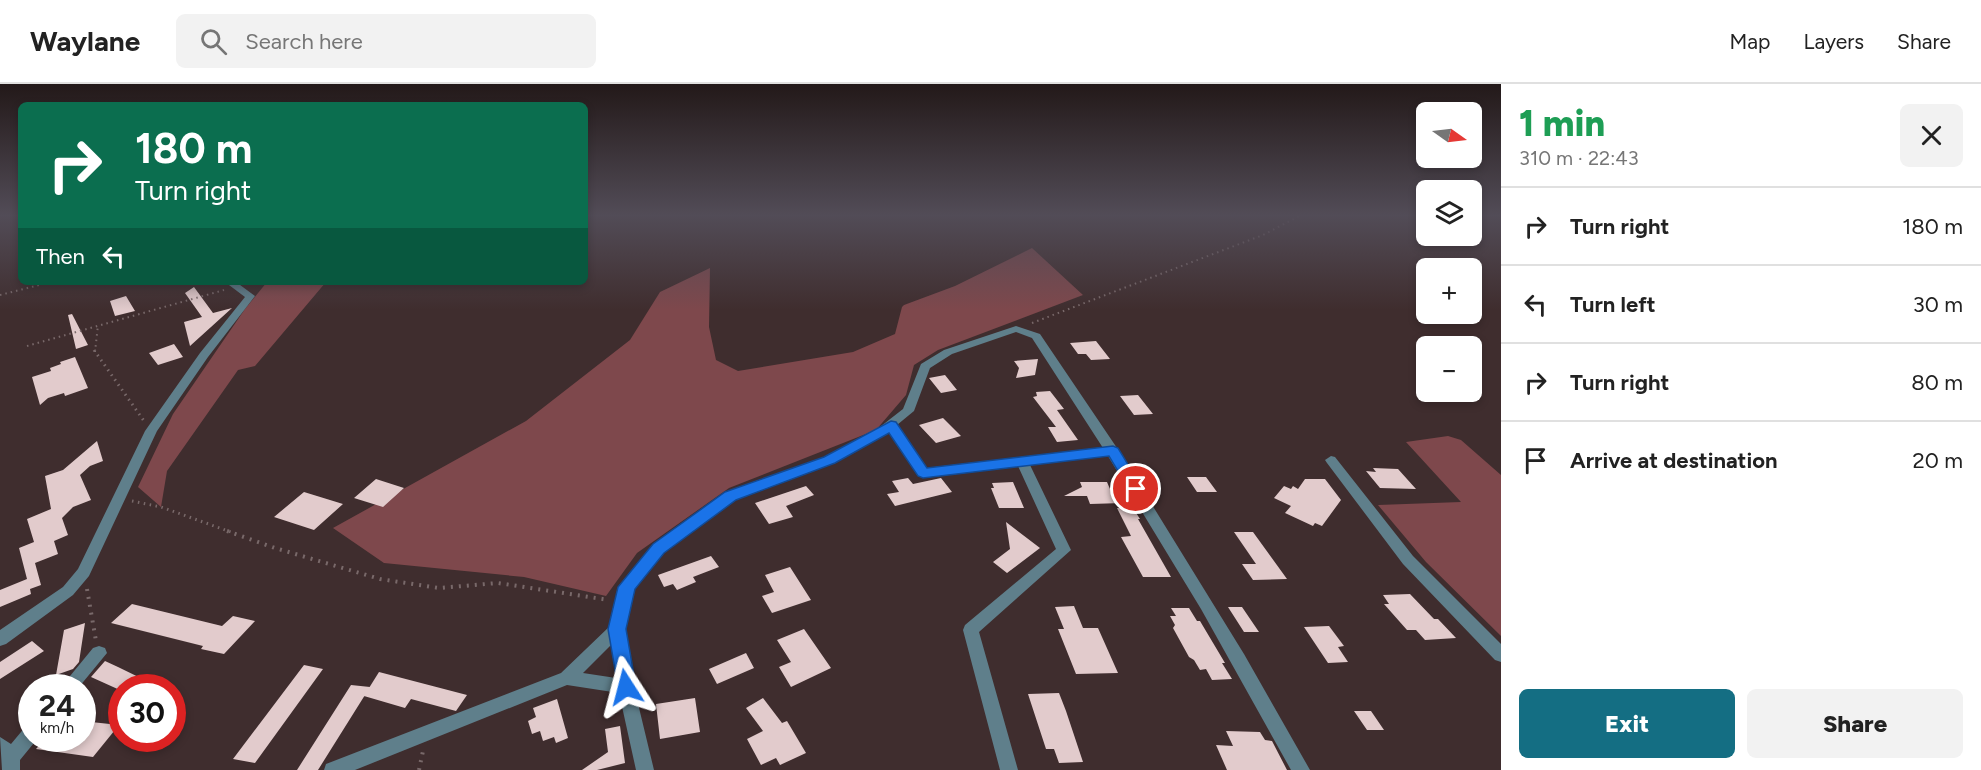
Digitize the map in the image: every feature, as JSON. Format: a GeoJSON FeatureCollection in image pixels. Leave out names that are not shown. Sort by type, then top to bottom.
{"type":"FeatureCollection","features":[{"type":"Feature","properties":{"kind":"street"},"geometry":{"type":"LineString","coordinates":[[0,639],[68,591],[84,572],[151,431],[204,355],[250,296],[234,285]]}},
{"type":"Feature","properties":{"kind":"street"},"geometry":{"type":"LineString","coordinates":[[645,770],[626,687],[617,629],[627,587],[658,549],[731,496],[830,460],[880,433],[908,411],[925,366],[948,352],[1016,329],[1036,336],[1113,451],[1262,699],[1301,770]]}},
{"type":"Feature","properties":{"kind":"street"},"geometry":{"type":"LineString","coordinates":[[891,425],[923,473],[1113,451]]}},
{"type":"Feature","properties":{"kind":"street"},"geometry":{"type":"LineString","coordinates":[[1331,460],[1408,560],[1501,655]]}},
{"type":"Feature","properties":{"kind":"street"},"geometry":{"type":"LineString","coordinates":[[1009,770],[971,630],[1064,550],[1022,461]]}},
{"type":"Feature","properties":{"kind":"street"},"geometry":{"type":"LineString","coordinates":[[333,770],[567,678],[617,629]]}},
{"type":"Feature","properties":{"kind":"street"},"geometry":{"type":"LineString","coordinates":[[80,674],[99,653]]}},
{"type":"Feature","properties":{"kind":"street"},"geometry":{"type":"LineString","coordinates":[[567,678],[626,687]]}},
{"type":"Feature","properties":{"kind":"street"},"geometry":{"type":"LineString","coordinates":[[7,757],[18,746]]}},
{"type":"Feature","properties":{"kind":"path"},"geometry":{"type":"LineString","coordinates":[[1016,329],[1234,246]]}},
{"type":"Feature","properties":{"kind":"path"},"geometry":{"type":"LineString","coordinates":[[0,295],[39,285]]}},
{"type":"Feature","properties":{"kind":"path"},"geometry":{"type":"LineString","coordinates":[[27,346],[229,285]]}},
{"type":"Feature","properties":{"kind":"path"},"geometry":{"type":"LineString","coordinates":[[98,325],[94,350],[151,431]]}},
{"type":"Feature","properties":{"kind":"path"},"geometry":{"type":"LineString","coordinates":[[119,499],[161,507],[275,548],[380,579],[439,588],[498,583],[536,587],[623,603]]}},
{"type":"Feature","properties":{"kind":"path"},"geometry":{"type":"LineString","coordinates":[[84,572],[99,653]]}},
{"type":"Feature","properties":{"kind":"shaded area"},"geometry":{"type":"Polygon","coordinates":[[[1032,248],[1083,295],[938,350],[914,365],[906,395],[876,430],[729,488],[637,553],[606,596],[524,577],[384,563],[333,528],[526,421],[630,340],[660,292],[710,268],[709,327],[716,360],[738,371],[853,352],[895,334],[904,305],[955,286],[1032,248]]]}},
{"type":"Feature","properties":{"kind":"shaded area"},"geometry":{"type":"Polygon","coordinates":[[[265,285],[323,285],[255,366],[238,370],[167,471],[161,507],[138,487],[173,414],[245,309],[265,285]]]}},
{"type":"Feature","properties":{"kind":"shaded area"},"geometry":{"type":"Polygon","coordinates":[[[1448,436],[1461,440],[1501,475],[1501,636],[1426,562],[1378,505],[1461,502],[1406,442],[1448,436]]]}},
{"type":"Feature","properties":{"kind":"building"},"geometry":{"type":"Polygon","coordinates":[[[194,287],[213,313],[232,308],[190,346],[184,322],[202,317],[185,293],[194,287]]]}},
{"type":"Feature","properties":{"kind":"building"},"geometry":{"type":"Polygon","coordinates":[[[126,296],[135,311],[115,316],[110,301],[126,296]]]}},
{"type":"Feature","properties":{"kind":"building"},"geometry":{"type":"Polygon","coordinates":[[[72,314],[88,345],[76,349],[68,315],[72,314]]]}},
{"type":"Feature","properties":{"kind":"building"},"geometry":{"type":"Polygon","coordinates":[[[1096,341],[1110,359],[1091,360],[1086,354],[1078,354],[1070,343],[1096,341]]]}},
{"type":"Feature","properties":{"kind":"building"},"geometry":{"type":"Polygon","coordinates":[[[174,344],[183,357],[158,365],[149,353],[174,344]]]}},
{"type":"Feature","properties":{"kind":"building"},"geometry":{"type":"Polygon","coordinates":[[[75,357],[88,388],[65,396],[64,393],[48,398],[40,405],[32,377],[51,371],[50,368],[61,364],[60,362],[75,357]]]}},
{"type":"Feature","properties":{"kind":"building"},"geometry":{"type":"Polygon","coordinates":[[[1038,359],[1035,375],[1016,378],[1019,368],[1014,361],[1038,359]]]}},
{"type":"Feature","properties":{"kind":"building"},"geometry":{"type":"Polygon","coordinates":[[[945,375],[957,390],[941,393],[929,378],[945,375]]]}},
{"type":"Feature","properties":{"kind":"building"},"geometry":{"type":"Polygon","coordinates":[[[1050,391],[1064,409],[1057,410],[1078,440],[1057,442],[1048,427],[1056,427],[1033,397],[1037,396],[1036,392],[1050,391]]]}},
{"type":"Feature","properties":{"kind":"building"},"geometry":{"type":"Polygon","coordinates":[[[1138,395],[1153,414],[1134,415],[1120,396],[1138,395]]]}},
{"type":"Feature","properties":{"kind":"building"},"geometry":{"type":"Polygon","coordinates":[[[943,418],[961,436],[936,443],[919,425],[943,418]]]}},
{"type":"Feature","properties":{"kind":"building"},"geometry":{"type":"Polygon","coordinates":[[[97,441],[103,461],[90,466],[80,475],[91,500],[73,507],[62,518],[68,535],[54,541],[58,554],[35,563],[41,585],[30,589],[31,594],[0,607],[0,590],[27,579],[19,548],[34,542],[27,519],[51,509],[45,476],[63,470],[97,441]]]}},
{"type":"Feature","properties":{"kind":"building"},"geometry":{"type":"Polygon","coordinates":[[[1373,468],[1398,469],[1416,489],[1380,488],[1366,471],[1376,472],[1373,468]]]}},
{"type":"Feature","properties":{"kind":"building"},"geometry":{"type":"Polygon","coordinates":[[[1187,477],[1206,477],[1217,492],[1197,492],[1187,477]]]}},
{"type":"Feature","properties":{"kind":"building"},"geometry":{"type":"Polygon","coordinates":[[[908,478],[913,484],[941,478],[952,492],[895,506],[887,494],[899,492],[892,481],[908,478]]]}},
{"type":"Feature","properties":{"kind":"building"},"geometry":{"type":"Polygon","coordinates":[[[376,479],[404,488],[383,507],[354,498],[376,479]]]}},
{"type":"Feature","properties":{"kind":"building"},"geometry":{"type":"Polygon","coordinates":[[[1305,479],[1325,479],[1341,500],[1322,526],[1315,523],[1313,526],[1285,513],[1291,506],[1274,498],[1284,486],[1291,489],[1293,486],[1298,489],[1305,479]]]}},
{"type":"Feature","properties":{"kind":"building"},"geometry":{"type":"Polygon","coordinates":[[[1013,482],[1024,508],[999,508],[991,488],[994,488],[992,483],[1013,482]]]}},
{"type":"Feature","properties":{"kind":"building"},"geometry":{"type":"Polygon","coordinates":[[[1080,482],[1107,482],[1110,489],[1115,489],[1123,503],[1090,504],[1087,496],[1064,496],[1082,487],[1080,482]]]}},
{"type":"Feature","properties":{"kind":"building"},"geometry":{"type":"Polygon","coordinates":[[[806,486],[814,495],[786,506],[793,517],[769,524],[755,503],[806,486]]]}},
{"type":"Feature","properties":{"kind":"building"},"geometry":{"type":"Polygon","coordinates":[[[304,492],[343,504],[314,530],[274,517],[304,492]]]}},
{"type":"Feature","properties":{"kind":"building"},"geometry":{"type":"Polygon","coordinates":[[[1117,508],[1133,508],[1171,577],[1143,577],[1121,537],[1131,536],[1117,508]]]}},
{"type":"Feature","properties":{"kind":"building"},"geometry":{"type":"Polygon","coordinates":[[[1006,522],[1040,548],[1007,573],[993,562],[1010,549],[1006,522]]]}},
{"type":"Feature","properties":{"kind":"building"},"geometry":{"type":"Polygon","coordinates":[[[1234,532],[1253,532],[1287,579],[1253,580],[1242,564],[1256,564],[1234,532]]]}},
{"type":"Feature","properties":{"kind":"building"},"geometry":{"type":"Polygon","coordinates":[[[711,556],[719,567],[693,577],[696,582],[677,590],[673,584],[664,587],[658,575],[711,556]]]}},
{"type":"Feature","properties":{"kind":"building"},"geometry":{"type":"Polygon","coordinates":[[[790,567],[811,600],[772,613],[762,596],[774,592],[765,575],[790,567]]]}},
{"type":"Feature","properties":{"kind":"building"},"geometry":{"type":"Polygon","coordinates":[[[1410,594],[1456,638],[1425,640],[1416,630],[1407,630],[1384,604],[1389,604],[1383,595],[1410,594]]]}},
{"type":"Feature","properties":{"kind":"building"},"geometry":{"type":"Polygon","coordinates":[[[132,604],[222,626],[233,616],[255,621],[224,654],[201,649],[203,646],[111,623],[132,604]]]}},
{"type":"Feature","properties":{"kind":"building"},"geometry":{"type":"Polygon","coordinates":[[[1074,606],[1083,628],[1098,628],[1118,673],[1076,674],[1058,629],[1064,629],[1055,607],[1074,606]]]}},
{"type":"Feature","properties":{"kind":"building"},"geometry":{"type":"Polygon","coordinates":[[[1228,607],[1242,607],[1259,632],[1244,632],[1228,607]]]}},
{"type":"Feature","properties":{"kind":"building"},"geometry":{"type":"Polygon","coordinates":[[[1171,608],[1189,608],[1197,621],[1200,621],[1232,679],[1212,680],[1206,669],[1200,670],[1194,660],[1189,657],[1173,628],[1175,625],[1170,616],[1176,616],[1171,608]]]}},
{"type":"Feature","properties":{"kind":"building"},"geometry":{"type":"Polygon","coordinates":[[[85,623],[79,662],[73,669],[56,674],[64,630],[85,623]]]}},
{"type":"Feature","properties":{"kind":"building"},"geometry":{"type":"Polygon","coordinates":[[[1329,626],[1344,646],[1338,647],[1348,662],[1328,663],[1304,627],[1329,626]]]}},
{"type":"Feature","properties":{"kind":"building"},"geometry":{"type":"Polygon","coordinates":[[[804,629],[831,668],[791,687],[779,667],[791,662],[777,640],[804,629]]]}},
{"type":"Feature","properties":{"kind":"building"},"geometry":{"type":"Polygon","coordinates":[[[32,641],[44,651],[0,679],[0,662],[32,641]]]}},
{"type":"Feature","properties":{"kind":"building"},"geometry":{"type":"Polygon","coordinates":[[[746,653],[754,668],[717,684],[709,669],[746,653]]]}},
{"type":"Feature","properties":{"kind":"building"},"geometry":{"type":"Polygon","coordinates":[[[105,661],[132,674],[108,674],[108,685],[96,679],[96,674],[94,674],[105,661]]]}},
{"type":"Feature","properties":{"kind":"building"},"geometry":{"type":"Polygon","coordinates":[[[304,665],[323,669],[255,763],[233,759],[304,665]]]}},
{"type":"Feature","properties":{"kind":"building"},"geometry":{"type":"Polygon","coordinates":[[[379,672],[467,695],[456,711],[411,699],[405,708],[364,696],[379,672]]]}},
{"type":"Feature","properties":{"kind":"building"},"geometry":{"type":"Polygon","coordinates":[[[351,685],[370,687],[318,770],[297,770],[351,685]]]}},
{"type":"Feature","properties":{"kind":"building"},"geometry":{"type":"Polygon","coordinates":[[[1059,693],[1083,762],[1059,763],[1054,749],[1046,749],[1028,694],[1059,693]]]}},
{"type":"Feature","properties":{"kind":"building"},"geometry":{"type":"Polygon","coordinates":[[[695,698],[700,732],[660,739],[656,704],[695,698]]]}},
{"type":"Feature","properties":{"kind":"building"},"geometry":{"type":"Polygon","coordinates":[[[763,698],[782,723],[787,721],[806,753],[780,765],[776,758],[761,765],[747,739],[763,731],[746,708],[763,698]]]}},
{"type":"Feature","properties":{"kind":"building"},"geometry":{"type":"Polygon","coordinates":[[[557,699],[568,738],[556,743],[554,737],[543,741],[540,731],[532,734],[528,721],[536,717],[533,708],[557,699]]]}},
{"type":"Feature","properties":{"kind":"building"},"geometry":{"type":"Polygon","coordinates":[[[1354,711],[1371,711],[1384,730],[1367,730],[1354,711]]]}},
{"type":"Feature","properties":{"kind":"building"},"geometry":{"type":"Polygon","coordinates":[[[96,723],[108,724],[108,739],[93,757],[57,752],[96,752],[96,723]]]}},
{"type":"Feature","properties":{"kind":"building"},"geometry":{"type":"Polygon","coordinates":[[[620,726],[625,763],[597,770],[582,770],[608,752],[605,729],[620,726]]]}},
{"type":"Feature","properties":{"kind":"building"},"geometry":{"type":"Polygon","coordinates":[[[1226,731],[1260,732],[1265,740],[1272,741],[1287,770],[1227,770],[1216,745],[1233,746],[1226,731]]]}},
{"type":"Feature","properties":{"kind":"route"},"geometry":{"type":"LineString","coordinates":[[626,687],[617,629],[623,603],[627,587],[658,549],[731,496],[830,460],[891,425],[923,473],[1113,451],[1136,489]]}}]}
